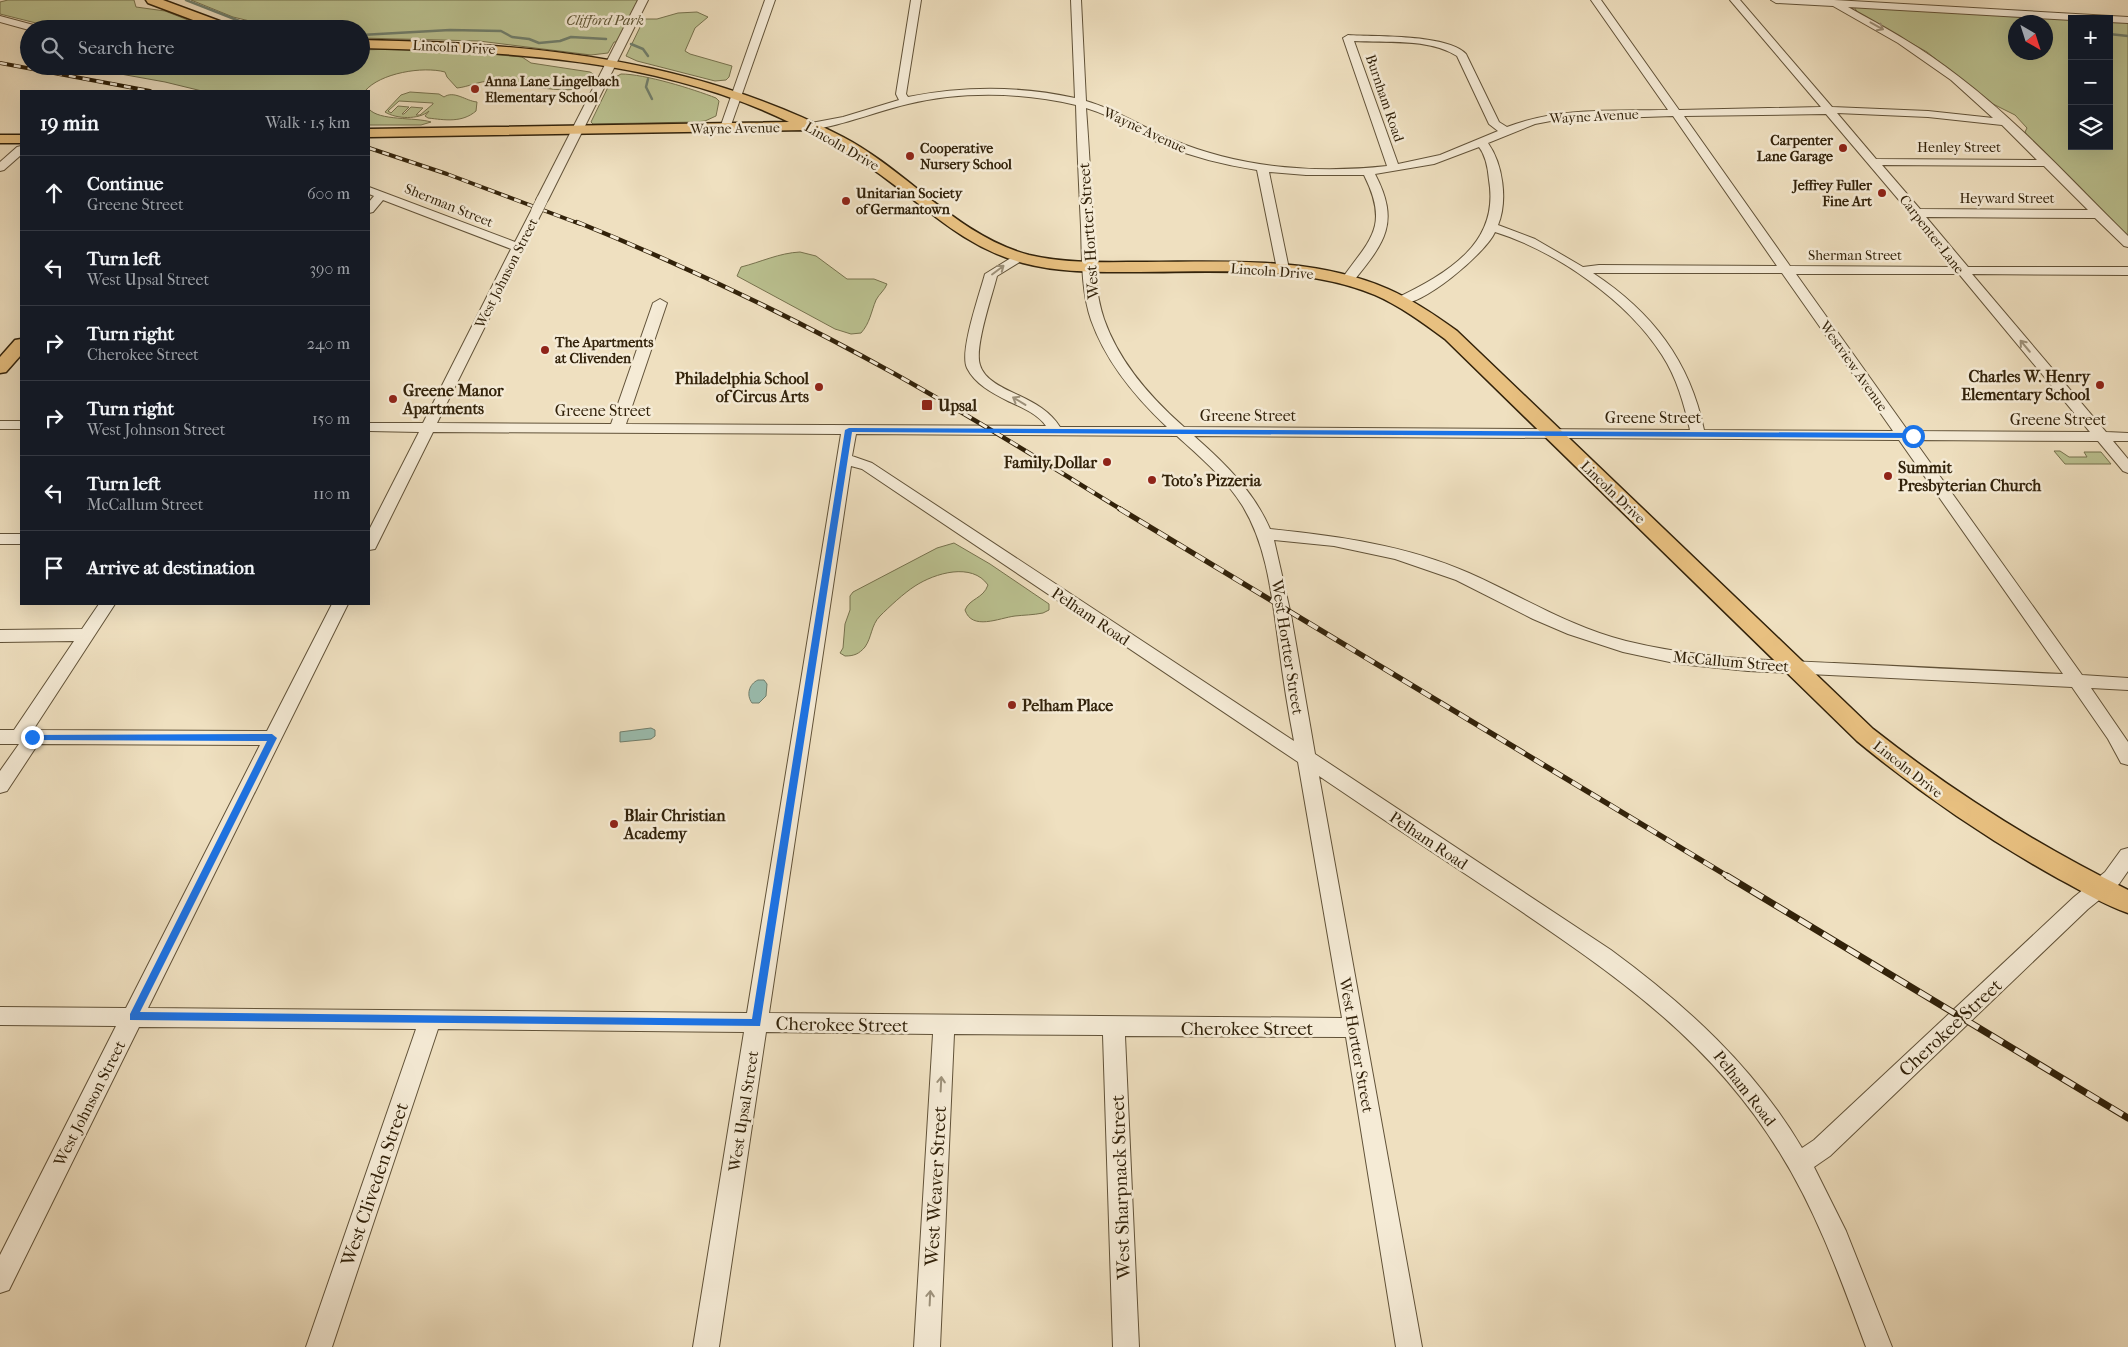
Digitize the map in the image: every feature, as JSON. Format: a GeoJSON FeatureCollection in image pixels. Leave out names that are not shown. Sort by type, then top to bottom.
{"type":"FeatureCollection","features":[{"type":"Feature","properties":{"kind":"main road"},"geometry":{"type":"LineString","coordinates":[[152,0],[205,20]]}},
{"type":"Feature","properties":{"kind":"main road","name":"Lincoln Drive"},"geometry":{"type":"LineString","coordinates":[[370,44],[501,49],[610,64],[672,77],[737,96],[810,126],[845,145],[880,167],[967,235],[990,247],[1019,257],[1060,265],[1089,267],[1283,269],[1347,280],[1402,301],[1428,316],[1451,335],[1865,735],[1931,787],[2008,838],[2128,902]]}},
{"type":"Feature","properties":{"kind":"main road","name":"Wayne Avenue"},"geometry":{"type":"LineString","coordinates":[[370,133],[810,126]]}},
{"type":"Feature","properties":{"kind":"main road"},"geometry":{"type":"LineString","coordinates":[[0,139],[20,139]]}},
{"type":"Feature","properties":{"kind":"main road"},"geometry":{"type":"LineString","coordinates":[[0,368],[20,345]]}},
{"type":"Feature","properties":{"kind":"street","name":"West Johnson Street"},"geometry":{"type":"LineString","coordinates":[[370,543],[643,0]]}},
{"type":"Feature","properties":{"kind":"street"},"geometry":{"type":"LineString","coordinates":[[725,128],[770,0]]}},
{"type":"Feature","properties":{"kind":"street"},"geometry":{"type":"LineString","coordinates":[[905,102],[901,94],[916,0]]}},
{"type":"Feature","properties":{"kind":"street","name":"West Hortter Street"},"geometry":{"type":"LineString","coordinates":[[1076,0],[1090,287],[1094,310],[1110,349],[1141,392],[1182,432],[1197,443],[1227,474],[1265,534],[1277,579],[1409,1347]]}},
{"type":"Feature","properties":{"kind":"street","name":"Westview Avenue"},"geometry":{"type":"LineString","coordinates":[[1596,0],[2114,734],[2128,758]]}},
{"type":"Feature","properties":{"kind":"street","name":"Carpenter Lane"},"geometry":{"type":"LineString","coordinates":[[1735,0],[1960,264],[1966,277],[2128,468]]}},
{"type":"Feature","properties":{"kind":"street"},"geometry":{"type":"LineString","coordinates":[[1776,0],[2068,17]]}},
{"type":"Feature","properties":{"kind":"street"},"geometry":{"type":"LineString","coordinates":[[1834,3],[1928,57],[1955,78],[2005,122],[2044,163],[2128,243]]}},
{"type":"Feature","properties":{"kind":"street"},"geometry":{"type":"LineString","coordinates":[[0,19],[20,24]]}},
{"type":"Feature","properties":{"kind":"street"},"geometry":{"type":"LineString","coordinates":[[2113,19],[2128,20]]}},
{"type":"Feature","properties":{"kind":"street","name":"Burnham Road"},"geometry":{"type":"LineString","coordinates":[[1394,168],[1348,38],[1435,44],[1456,49],[1461,54],[1494,124],[1506,131]]}},
{"type":"Feature","properties":{"kind":"street","name":"Wayne Avenue"},"geometry":{"type":"LineString","coordinates":[[810,126],[836,122],[905,102],[948,94],[990,92],[1034,94],[1081,103],[1124,118],[1155,136],[1185,149],[1214,158],[1262,167],[1318,172],[1368,171],[1444,158],[1539,119],[1564,116],[1829,110],[1906,112],[2005,122]]}},
{"type":"Feature","properties":{"kind":"street"},"geometry":{"type":"LineString","coordinates":[[1402,301],[1437,283],[1459,267],[1476,251],[1492,227],[1498,210],[1499,193],[1489,152],[1481,142]]}},
{"type":"Feature","properties":{"kind":"street"},"geometry":{"type":"LineString","coordinates":[[0,168],[20,150]]}},
{"type":"Feature","properties":{"kind":"street","name":"Henley Street"},"geometry":{"type":"LineString","coordinates":[[1874,162],[2044,163]]}},
{"type":"Feature","properties":{"kind":"street"},"geometry":{"type":"LineString","coordinates":[[1262,167],[1283,269]]}},
{"type":"Feature","properties":{"kind":"street"},"geometry":{"type":"LineString","coordinates":[[1347,280],[1373,247],[1382,223],[1381,196],[1368,171]]}},
{"type":"Feature","properties":{"kind":"street","name":"Sherman Street"},"geometry":{"type":"LineString","coordinates":[[370,190],[519,247]]}},
{"type":"Feature","properties":{"kind":"street"},"geometry":{"type":"LineString","coordinates":[[370,208],[381,195]]}},
{"type":"Feature","properties":{"kind":"street","name":"Heyward Street"},"geometry":{"type":"LineString","coordinates":[[1917,213],[2097,214]]}},
{"type":"Feature","properties":{"kind":"street"},"geometry":{"type":"LineString","coordinates":[[1492,227],[1528,241],[1582,271],[1623,302],[1660,341],[1685,382],[1695,412],[1698,434]]}},
{"type":"Feature","properties":{"kind":"street"},"geometry":{"type":"LineString","coordinates":[[1019,257],[991,274],[971,352],[971,365],[990,384],[1045,417],[1054,425],[1056,431]]}},
{"type":"Feature","properties":{"kind":"street","name":"Sherman Street"},"geometry":{"type":"LineString","coordinates":[[1582,271],[1599,269],[2128,272]]}},
{"type":"Feature","properties":{"kind":"street"},"geometry":{"type":"LineString","coordinates":[[617,428],[660,304]]}},
{"type":"Feature","properties":{"kind":"street"},"geometry":{"type":"LineString","coordinates":[[0,425],[20,425]]}},
{"type":"Feature","properties":{"kind":"street","name":"Greene Street"},"geometry":{"type":"LineString","coordinates":[[370,427],[2128,437]]}},
{"type":"Feature","properties":{"kind":"street","name":"West Upsal Street"},"geometry":{"type":"LineString","coordinates":[[706,1347],[849,430]]}},
{"type":"Feature","properties":{"kind":"street","name":"Pelham Road"},"geometry":{"type":"LineString","coordinates":[[845,459],[867,466],[1604,956],[1658,996],[1721,1056],[1760,1104],[1799,1163],[1841,1248],[1879,1347]]}},
{"type":"Feature","properties":{"kind":"street","name":"McCallum Street"},"geometry":{"type":"LineString","coordinates":[[1265,534],[1356,544],[1421,561],[1476,582],[1556,622],[1589,636],[1641,650],[1708,662],[2128,684]]}},
{"type":"Feature","properties":{"kind":"street"},"geometry":{"type":"LineString","coordinates":[[0,539],[20,539]]}},
{"type":"Feature","properties":{"kind":"street"},"geometry":{"type":"LineString","coordinates":[[0,786],[26,737],[86,635],[106,605]]}},
{"type":"Feature","properties":{"kind":"street","name":"West Johnson Street"},"geometry":{"type":"LineString","coordinates":[[0,1281],[339,605]]}},
{"type":"Feature","properties":{"kind":"street"},"geometry":{"type":"LineString","coordinates":[[0,636],[86,635]]}},
{"type":"Feature","properties":{"kind":"street"},"geometry":{"type":"LineString","coordinates":[[0,737],[272,738]]}},
{"type":"Feature","properties":{"kind":"street"},"geometry":{"type":"LineString","coordinates":[[2100,888],[2115,874],[2128,856]]}},
{"type":"Feature","properties":{"kind":"street","name":"Cherokee Street"},"geometry":{"type":"LineString","coordinates":[[1799,1163],[1822,1148],[2081,903],[2100,888]]}},
{"type":"Feature","properties":{"kind":"street","name":"Cherokee Street"},"geometry":{"type":"LineString","coordinates":[[0,1016],[1354,1028]]}},
{"type":"Feature","properties":{"kind":"street","name":"West Cliveden Street"},"geometry":{"type":"LineString","coordinates":[[319,1347],[430,1020]]}},
{"type":"Feature","properties":{"kind":"street","name":"West Weaver Street"},"geometry":{"type":"LineString","coordinates":[[927,1347],[944,1025]]}},
{"type":"Feature","properties":{"kind":"street","name":"West Sharpnack Street"},"geometry":{"type":"LineString","coordinates":[[1114,1026],[1126,1347]]}},
{"type":"Feature","properties":{"kind":"green space"},"geometry":{"type":"Polygon","coordinates":[[[8,0],[134,0],[136,7],[165,11],[188,20],[24,20],[0,14],[0,2],[8,0]]]}},
{"type":"Feature","properties":{"kind":"green space","name":"Clifford Park"},"geometry":{"type":"Polygon","coordinates":[[[191,0],[638,0],[617,42],[614,42],[608,53],[591,55],[479,41],[370,38],[370,20],[246,20],[191,0]]]}},
{"type":"Feature","properties":{"kind":"green space"},"geometry":{"type":"Polygon","coordinates":[[[1854,7],[2008,15],[2008,60],[2053,60],[2053,18],[2068,19],[2068,150],[2113,150],[2113,21],[2128,22],[2128,237],[2030,140],[2025,132],[2027,128],[2015,115],[1989,102],[1927,52],[1858,13],[1854,7]]]}},
{"type":"Feature","properties":{"kind":"green space"},"geometry":{"type":"Polygon","coordinates":[[[697,12],[708,17],[695,28],[685,51],[732,66],[729,77],[726,80],[715,81],[637,61],[626,56],[644,19],[657,19],[678,13],[697,12]]]}},
{"type":"Feature","properties":{"kind":"green space"},"geometry":{"type":"Polygon","coordinates":[[[370,50],[446,50],[522,57],[531,63],[590,72],[595,75],[587,86],[566,90],[491,81],[457,88],[445,72],[425,70],[391,75],[366,90],[198,90],[126,75],[370,75],[370,50]]]}},
{"type":"Feature","properties":{"kind":"green space"},"geometry":{"type":"Polygon","coordinates":[[[621,74],[656,79],[716,98],[719,101],[716,116],[705,121],[695,122],[593,124],[591,122],[612,79],[621,74]]]}},
{"type":"Feature","properties":{"kind":"green space"},"geometry":{"type":"Polygon","coordinates":[[[410,92],[439,94],[444,97],[456,95],[477,102],[476,111],[459,119],[447,120],[428,118],[425,116],[429,111],[419,116],[407,118],[385,112],[401,95],[410,92]],[[399,101],[388,111],[391,113],[398,106],[409,107],[402,114],[404,114],[411,107],[423,108],[416,115],[420,115],[433,103],[399,101]]]}},
{"type":"Feature","properties":{"kind":"green space"},"geometry":{"type":"Polygon","coordinates":[[[370,110],[374,113],[389,117],[431,122],[421,125],[370,125],[370,110]]]}},
{"type":"Feature","properties":{"kind":"green space"},"geometry":{"type":"Polygon","coordinates":[[[800,252],[816,256],[847,279],[874,279],[887,284],[876,300],[861,333],[851,334],[835,329],[737,276],[741,267],[777,256],[800,252]]]}},
{"type":"Feature","properties":{"kind":"green space"},"geometry":{"type":"Polygon","coordinates":[[[2054,451],[2060,451],[2069,457],[2087,457],[2084,452],[2101,452],[2111,464],[2065,464],[2054,451]]]}},
{"type":"Feature","properties":{"kind":"green space"},"geometry":{"type":"Polygon","coordinates":[[[954,543],[990,564],[1049,604],[1049,610],[1043,613],[987,622],[974,620],[965,610],[970,603],[986,590],[988,585],[981,578],[973,574],[953,572],[943,574],[923,581],[901,596],[888,608],[877,620],[865,647],[861,651],[848,656],[840,653],[843,648],[845,624],[850,610],[850,596],[853,592],[937,548],[954,543]]]}},
{"type":"Feature","properties":{"kind":"shaded area"},"geometry":{"type":"Polygon","coordinates":[[[758,680],[764,680],[767,684],[766,696],[759,703],[752,703],[749,697],[749,690],[752,684],[758,680]]]}},
{"type":"Feature","properties":{"kind":"shaded area"},"geometry":{"type":"Polygon","coordinates":[[[651,728],[655,730],[655,736],[651,739],[620,742],[620,732],[651,728]]]}},
{"type":"Feature","properties":{"kind":"waterway"},"geometry":{"type":"LineString","coordinates":[[186,0],[237,20]]}},
{"type":"Feature","properties":{"kind":"waterway"},"geometry":{"type":"LineString","coordinates":[[370,34],[450,30],[501,31],[512,37],[529,39],[539,43],[560,41],[571,37],[606,39]]}},
{"type":"Feature","properties":{"kind":"waterway"},"geometry":{"type":"LineString","coordinates":[[2113,34],[2128,36]]}},
{"type":"Feature","properties":{"kind":"waterway"},"geometry":{"type":"LineString","coordinates":[[631,44],[643,49],[648,56]]}},
{"type":"Feature","properties":{"kind":"waterway"},"geometry":{"type":"LineString","coordinates":[[648,79],[646,87],[652,99]]}},
{"type":"Feature","properties":{"kind":"railway"},"geometry":{"type":"LineString","coordinates":[[0,63],[20,67]]}},
{"type":"Feature","properties":{"kind":"railway"},"geometry":{"type":"LineString","coordinates":[[64,75],[145,90]]}},
{"type":"Feature","properties":{"kind":"railway"},"geometry":{"type":"LineString","coordinates":[[370,148],[447,174],[580,224]]}},
{"type":"Feature","properties":{"kind":"railway"},"geometry":{"type":"LineString","coordinates":[[577,222],[698,274],[778,312],[856,353],[952,407],[1122,510]]}},
{"type":"Feature","properties":{"kind":"railway"},"geometry":{"type":"LineString","coordinates":[[1120,509],[1729,877]]}},
{"type":"Feature","properties":{"kind":"railway"},"geometry":{"type":"LineString","coordinates":[[1727,876],[2128,1118]]}},
{"type":"Feature","properties":{"kind":"place","name":"Anna Lane Lingelbach Elementary School"},"geometry":{"type":"Point","coordinates":[475,89]}},
{"type":"Feature","properties":{"kind":"place","name":"Carpenter Lane Garage"},"geometry":{"type":"Point","coordinates":[1843,148]}},
{"type":"Feature","properties":{"kind":"place","name":"Cooperative Nursery School"},"geometry":{"type":"Point","coordinates":[910,156]}},
{"type":"Feature","properties":{"kind":"place","name":"Jeffrey Fuller Fine Art"},"geometry":{"type":"Point","coordinates":[1882,193]}},
{"type":"Feature","properties":{"kind":"place","name":"Unitarian Society of Germantown"},"geometry":{"type":"Point","coordinates":[846,201]}},
{"type":"Feature","properties":{"kind":"place","name":"The Apartments at Clivenden"},"geometry":{"type":"Point","coordinates":[545,350]}},
{"type":"Feature","properties":{"kind":"place","name":"Charles W. Henry Elementary School"},"geometry":{"type":"Point","coordinates":[2100,385]}},
{"type":"Feature","properties":{"kind":"place","name":"Philadelphia School of Circus Arts"},"geometry":{"type":"Point","coordinates":[819,387]}},
{"type":"Feature","properties":{"kind":"place","name":"Greene Manor Apartments"},"geometry":{"type":"Point","coordinates":[393,399]}},
{"type":"Feature","properties":{"kind":"place","name":"Upsal"},"geometry":{"type":"Point","coordinates":[927,405]}},
{"type":"Feature","properties":{"kind":"place","name":"Family Dollar"},"geometry":{"type":"Point","coordinates":[1107,462]}},
{"type":"Feature","properties":{"kind":"place","name":"Summit Presbyterian Church"},"geometry":{"type":"Point","coordinates":[1888,476]}},
{"type":"Feature","properties":{"kind":"place","name":"Toto's Pizzeria"},"geometry":{"type":"Point","coordinates":[1152,480]}},
{"type":"Feature","properties":{"kind":"place","name":"Pelham Place"},"geometry":{"type":"Point","coordinates":[1012,705]}},
{"type":"Feature","properties":{"kind":"place","name":"Blair Christian Academy"},"geometry":{"type":"Point","coordinates":[614,824]}},
{"type":"Feature","properties":{"kind":"route"},"geometry":{"type":"LineString","coordinates":[[32,737],[272,738],[133,1017],[757,1023],[849,430],[1913,436]]}}]}
